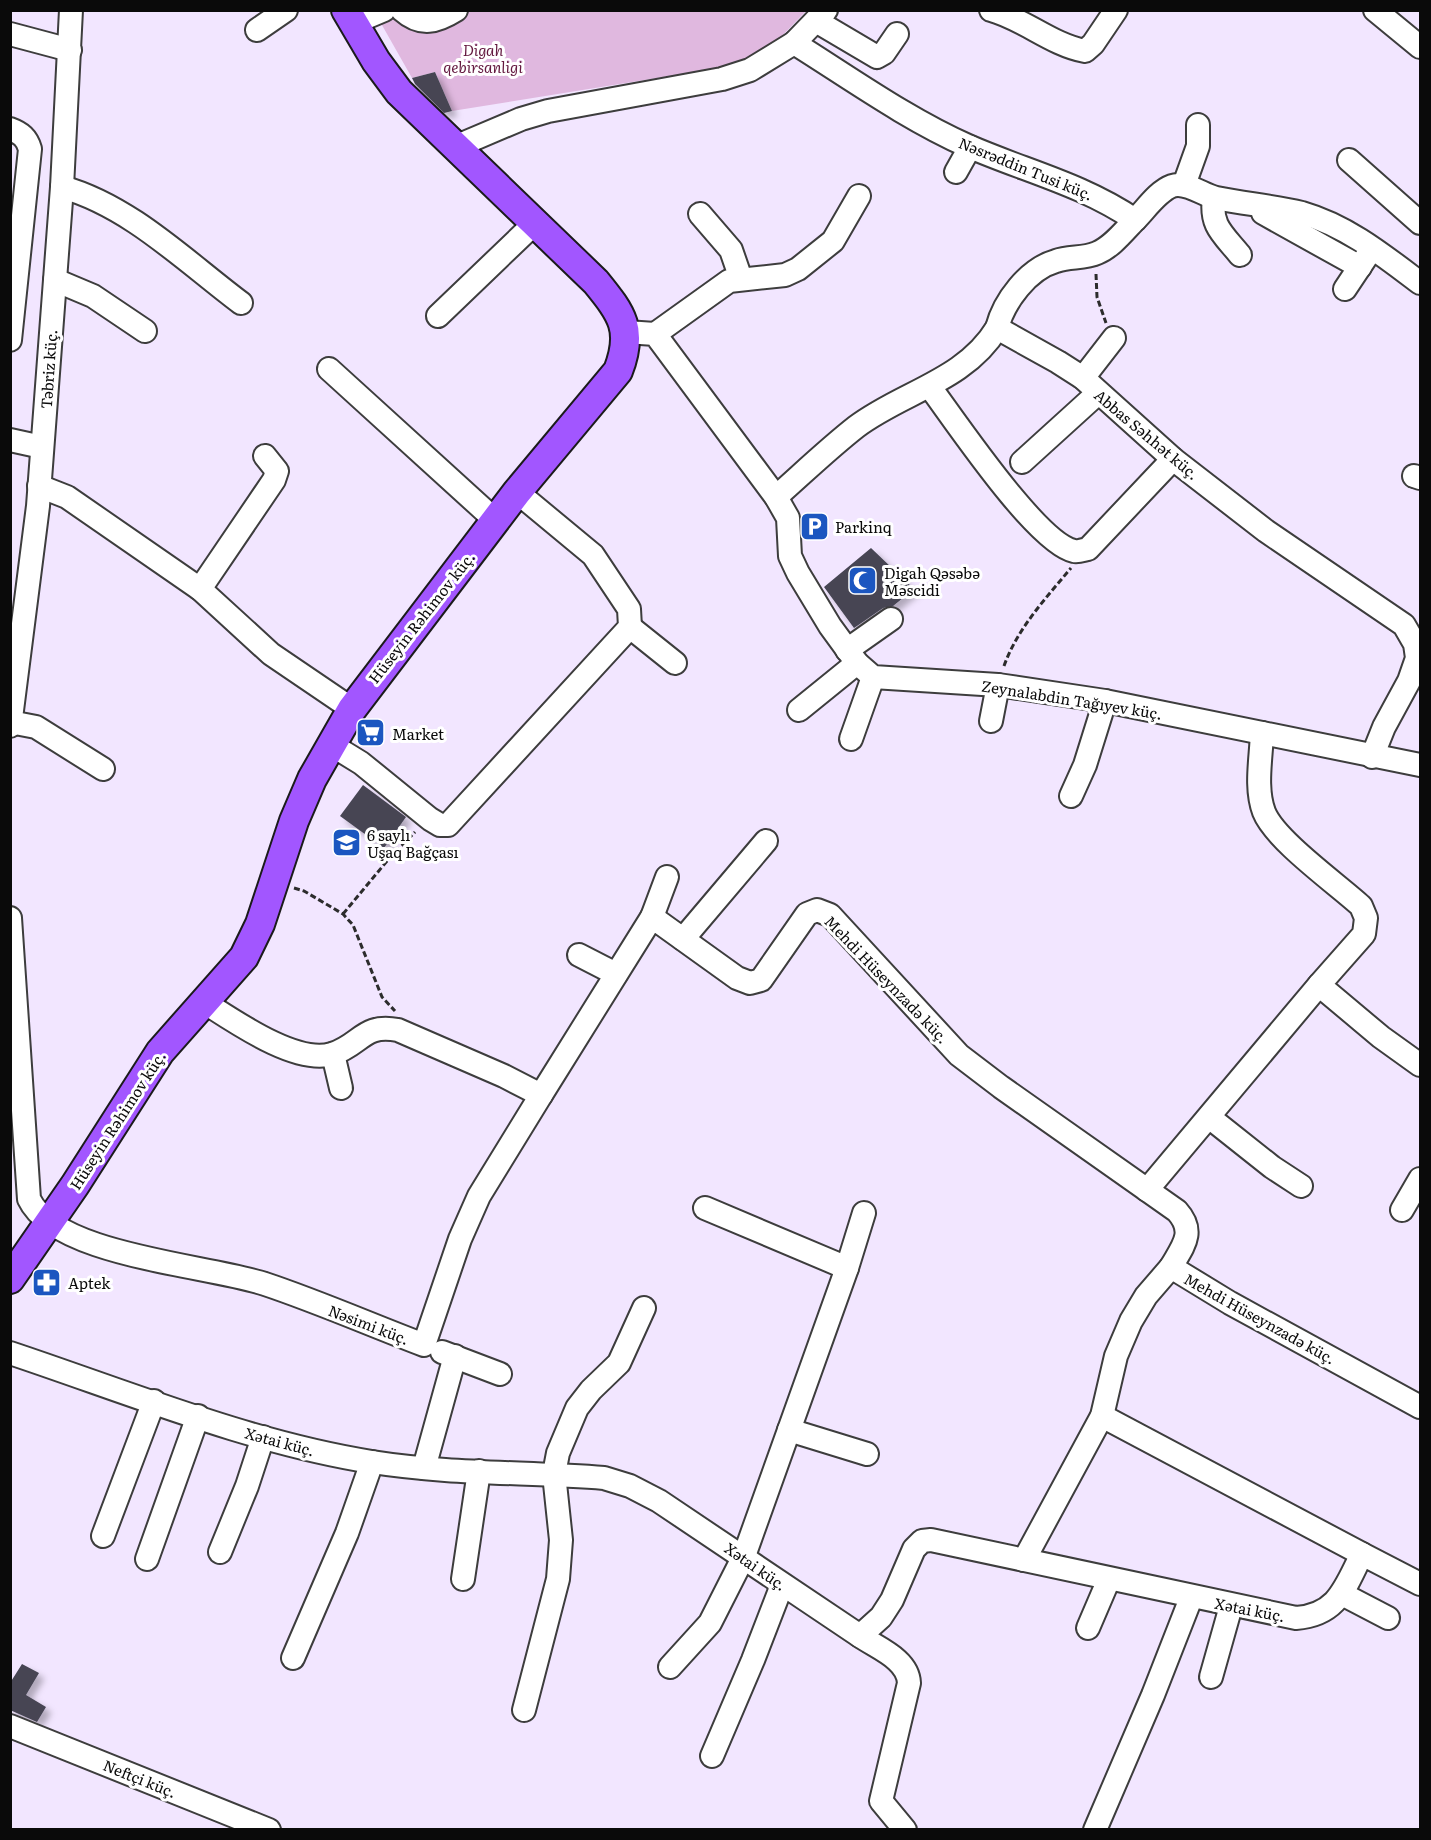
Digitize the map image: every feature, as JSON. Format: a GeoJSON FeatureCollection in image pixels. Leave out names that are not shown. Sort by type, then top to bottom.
{"type":"FeatureCollection","features":[{"type":"Feature","properties":{"kind":"main road"},"geometry":{"type":"LineString","coordinates":[[350,16],[399,92],[596,282],[613,303],[626,332]]}},
{"type":"Feature","properties":{"kind":"main road","name":"Hüseyin Rəhimov küç."},"geometry":{"type":"LineString","coordinates":[[14,1267],[50,1222],[147,1070],[229,976],[249,948],[260,924],[294,820],[330,744],[352,708],[517,492],[618,371],[626,350],[626,332]]}},
{"type":"Feature","properties":{"kind":"street","name":"Təbriz küç."},"geometry":{"type":"LineString","coordinates":[[11,724],[39,486],[62,187],[71,10]]}},
{"type":"Feature","properties":{"kind":"street"},"geometry":{"type":"LineString","coordinates":[[257,30],[286,10]]}},
{"type":"Feature","properties":{"kind":"street"},"geometry":{"type":"LineString","coordinates":[[350,16],[384,10]]}},
{"type":"Feature","properties":{"kind":"street"},"geometry":{"type":"LineString","coordinates":[[402,10],[417,20],[429,22],[456,10]]}},
{"type":"Feature","properties":{"kind":"street"},"geometry":{"type":"LineString","coordinates":[[991,10],[1030,26],[1073,49],[1084,51],[1093,44],[1116,10]]}},
{"type":"Feature","properties":{"kind":"street"},"geometry":{"type":"LineString","coordinates":[[1375,10],[1420,47]]}},
{"type":"Feature","properties":{"kind":"street"},"geometry":{"type":"LineString","coordinates":[[455,147],[521,119],[548,111],[722,79],[750,70],[794,43],[821,16],[877,57],[884,53],[897,34]]}},
{"type":"Feature","properties":{"kind":"street"},"geometry":{"type":"LineString","coordinates":[[10,34],[70,50]]}},
{"type":"Feature","properties":{"kind":"street","name":"Nəsrəddin Tusi küç."},"geometry":{"type":"LineString","coordinates":[[794,43],[937,130],[970,147],[1086,190],[1135,220]]}},
{"type":"Feature","properties":{"kind":"street"},"geometry":{"type":"LineString","coordinates":[[1184,185],[1198,146],[1198,125]]}},
{"type":"Feature","properties":{"kind":"street"},"geometry":{"type":"LineString","coordinates":[[10,129],[19,132],[28,141],[30,149],[10,340]]}},
{"type":"Feature","properties":{"kind":"street"},"geometry":{"type":"LineString","coordinates":[[956,172],[970,147]]}},
{"type":"Feature","properties":{"kind":"street"},"geometry":{"type":"LineString","coordinates":[[1349,160],[1420,223]]}},
{"type":"Feature","properties":{"kind":"street"},"geometry":{"type":"LineString","coordinates":[[776,497],[856,427],[930,387],[972,358],[997,328],[1006,304],[1038,270],[1055,261],[1095,254],[1107,248],[1164,190],[1174,185],[1184,185],[1214,198],[1301,213],[1319,219],[1373,248],[1420,283]]}},
{"type":"Feature","properties":{"kind":"street"},"geometry":{"type":"LineString","coordinates":[[62,187],[86,194],[116,208],[242,303]]}},
{"type":"Feature","properties":{"kind":"street"},"geometry":{"type":"LineString","coordinates":[[626,332],[655,334],[720,285],[741,279],[785,275],[798,269],[833,241],[859,196]]}},
{"type":"Feature","properties":{"kind":"street"},"geometry":{"type":"LineString","coordinates":[[1214,198],[1211,215],[1215,224],[1240,255]]}},
{"type":"Feature","properties":{"kind":"street"},"geometry":{"type":"LineString","coordinates":[[1261,206],[1263,213],[1360,267]]}},
{"type":"Feature","properties":{"kind":"street"},"geometry":{"type":"LineString","coordinates":[[700,214],[731,250],[741,279]]}},
{"type":"Feature","properties":{"kind":"street"},"geometry":{"type":"LineString","coordinates":[[438,316],[536,222]]}},
{"type":"Feature","properties":{"kind":"street"},"geometry":{"type":"LineString","coordinates":[[1346,289],[1373,248]]}},
{"type":"Feature","properties":{"kind":"street"},"geometry":{"type":"LineString","coordinates":[[55,280],[93,296],[145,331]]}},
{"type":"Feature","properties":{"kind":"street","name":"Abbas Səhhət küç."},"geometry":{"type":"LineString","coordinates":[[997,328],[1090,385],[1173,459],[1266,531],[1404,625],[1415,644],[1418,658],[1372,757]]}},
{"type":"Feature","properties":{"kind":"street"},"geometry":{"type":"LineString","coordinates":[[655,334],[776,497],[788,518],[788,543],[794,565],[859,663],[851,739]]}},
{"type":"Feature","properties":{"kind":"street"},"geometry":{"type":"LineString","coordinates":[[1022,462],[1090,385],[1114,338]]}},
{"type":"Feature","properties":{"kind":"street"},"geometry":{"type":"LineString","coordinates":[[329,369],[495,520]]}},
{"type":"Feature","properties":{"kind":"street"},"geometry":{"type":"LineString","coordinates":[[930,387],[1028,516],[1064,547],[1076,552],[1088,549],[1173,459]]}},
{"type":"Feature","properties":{"kind":"street"},"geometry":{"type":"LineString","coordinates":[[10,440],[42,447]]}},
{"type":"Feature","properties":{"kind":"street"},"geometry":{"type":"LineString","coordinates":[[200,589],[274,480],[277,471],[265,456]]}},
{"type":"Feature","properties":{"kind":"street"},"geometry":{"type":"LineString","coordinates":[[39,486],[67,497],[200,589],[272,654],[352,708]]}},
{"type":"Feature","properties":{"kind":"street"},"geometry":{"type":"LineString","coordinates":[[330,744],[361,763],[430,819],[441,825],[448,825],[630,627],[629,609],[593,555],[517,492]]}},
{"type":"Feature","properties":{"kind":"street"},"geometry":{"type":"LineString","coordinates":[[799,710],[859,663],[891,619]]}},
{"type":"Feature","properties":{"kind":"street"},"geometry":{"type":"LineString","coordinates":[[630,627],[675,663]]}},
{"type":"Feature","properties":{"kind":"street","name":"Zeynalabdin Tağıyev küç."},"geometry":{"type":"LineString","coordinates":[[859,663],[1106,701],[1420,765]]}},
{"type":"Feature","properties":{"kind":"street"},"geometry":{"type":"LineString","coordinates":[[991,721],[998,685]]}},
{"type":"Feature","properties":{"kind":"street"},"geometry":{"type":"LineString","coordinates":[[1071,796],[1085,765],[1106,701]]}},
{"type":"Feature","properties":{"kind":"street"},"geometry":{"type":"LineString","coordinates":[[11,724],[36,727],[103,769]]}},
{"type":"Feature","properties":{"kind":"street"},"geometry":{"type":"LineString","coordinates":[[1147,1190],[1364,934],[1366,918],[1361,906],[1275,830],[1264,812],[1259,788],[1262,733]]}},
{"type":"Feature","properties":{"kind":"street"},"geometry":{"type":"LineString","coordinates":[[683,939],[766,841]]}},
{"type":"Feature","properties":{"kind":"street"},"geometry":{"type":"LineString","coordinates":[[204,1002],[268,1040],[317,1057],[333,1054],[372,1029],[383,1027],[398,1030],[504,1076],[541,1095],[652,917],[667,877]]}},
{"type":"Feature","properties":{"kind":"street","name":"Mehdi Hüseynzadə küç."},"geometry":{"type":"LineString","coordinates":[[652,917],[737,978],[750,983],[761,980],[807,914],[817,910],[830,915],[959,1055],[1177,1211],[1186,1221],[1188,1234],[1171,1268],[1420,1407]]}},
{"type":"Feature","properties":{"kind":"street"},"geometry":{"type":"LineString","coordinates":[[10,918],[20,1026],[26,1183],[33,1208],[50,1222]]}},
{"type":"Feature","properties":{"kind":"street"},"geometry":{"type":"LineString","coordinates":[[579,955],[615,974]]}},
{"type":"Feature","properties":{"kind":"street"},"geometry":{"type":"LineString","coordinates":[[1319,985],[1381,1037],[1420,1065]]}},
{"type":"Feature","properties":{"kind":"street"},"geometry":{"type":"LineString","coordinates":[[333,1054],[341,1088]]}},
{"type":"Feature","properties":{"kind":"street","name":"Nəsimi küç."},"geometry":{"type":"LineString","coordinates":[[50,1222],[83,1240],[125,1253],[265,1284],[424,1345],[460,1239],[479,1196],[541,1095]]}},
{"type":"Feature","properties":{"kind":"street"},"geometry":{"type":"LineString","coordinates":[[1209,1117],[1272,1167],[1301,1186]]}},
{"type":"Feature","properties":{"kind":"street"},"geometry":{"type":"LineString","coordinates":[[1402,1210],[1420,1179]]}},
{"type":"Feature","properties":{"kind":"street"},"geometry":{"type":"LineString","coordinates":[[705,1208],[847,1268]]}},
{"type":"Feature","properties":{"kind":"street"},"geometry":{"type":"LineString","coordinates":[[670,1666],[710,1623],[744,1556],[847,1268],[864,1213]]}},
{"type":"Feature","properties":{"kind":"street"},"geometry":{"type":"LineString","coordinates":[[1024,1560],[1102,1416],[1122,1340],[1146,1296],[1171,1268]]}},
{"type":"Feature","properties":{"kind":"street"},"geometry":{"type":"LineString","coordinates":[[524,1710],[558,1579],[561,1540],[554,1474],[558,1453],[577,1408],[591,1390],[620,1363],[644,1308]]}},
{"type":"Feature","properties":{"kind":"street"},"geometry":{"type":"LineString","coordinates":[[424,1345],[500,1374]]}},
{"type":"Feature","properties":{"kind":"street","name":"Xətai küç."},"geometry":{"type":"LineString","coordinates":[[10,1353],[262,1437],[372,1462],[424,1468],[604,1478],[630,1486],[659,1501],[744,1556],[782,1585],[860,1636],[881,1617],[892,1600],[914,1549],[922,1541],[931,1540],[1191,1598],[1296,1618],[1314,1617],[1326,1611],[1342,1594],[1362,1554]]}},
{"type":"Feature","properties":{"kind":"street"},"geometry":{"type":"LineString","coordinates":[[424,1468],[455,1356]]}},
{"type":"Feature","properties":{"kind":"street"},"geometry":{"type":"LineString","coordinates":[[103,1536],[154,1401]]}},
{"type":"Feature","properties":{"kind":"street"},"geometry":{"type":"LineString","coordinates":[[147,1559],[198,1416]]}},
{"type":"Feature","properties":{"kind":"street"},"geometry":{"type":"LineString","coordinates":[[1102,1416],[1420,1584]]}},
{"type":"Feature","properties":{"kind":"street"},"geometry":{"type":"LineString","coordinates":[[789,1430],[867,1454]]}},
{"type":"Feature","properties":{"kind":"street"},"geometry":{"type":"LineString","coordinates":[[220,1552],[247,1486],[262,1437]]}},
{"type":"Feature","properties":{"kind":"street"},"geometry":{"type":"LineString","coordinates":[[293,1658],[347,1533],[372,1462]]}},
{"type":"Feature","properties":{"kind":"street"},"geometry":{"type":"LineString","coordinates":[[463,1579],[479,1471]]}},
{"type":"Feature","properties":{"kind":"street"},"geometry":{"type":"LineString","coordinates":[[1088,1628],[1109,1579]]}},
{"type":"Feature","properties":{"kind":"street"},"geometry":{"type":"LineString","coordinates":[[712,1756],[782,1585]]}},
{"type":"Feature","properties":{"kind":"street"},"geometry":{"type":"LineString","coordinates":[[1342,1594],[1389,1618]]}},
{"type":"Feature","properties":{"kind":"street"},"geometry":{"type":"LineString","coordinates":[[1095,1830],[1153,1695],[1191,1598]]}},
{"type":"Feature","properties":{"kind":"street"},"geometry":{"type":"LineString","coordinates":[[1211,1677],[1231,1606]]}},
{"type":"Feature","properties":{"kind":"street"},"geometry":{"type":"LineString","coordinates":[[860,1636],[904,1665],[909,1673],[909,1683],[881,1801],[905,1830]]}},
{"type":"Feature","properties":{"kind":"street","name":"Neftçi küç."},"geometry":{"type":"LineString","coordinates":[[10,1726],[269,1830]]}},
{"type":"Feature","properties":{"kind":"path"},"geometry":{"type":"LineString","coordinates":[[1095,254],[1097,297],[1114,338]]}},
{"type":"Feature","properties":{"kind":"path"},"geometry":{"type":"LineString","coordinates":[[998,685],[1007,658],[1022,631],[1041,604],[1088,549]]}},
{"type":"Feature","properties":{"kind":"path"},"geometry":{"type":"LineString","coordinates":[[343,914],[387,861],[430,819]]}},
{"type":"Feature","properties":{"kind":"path"},"geometry":{"type":"LineString","coordinates":[[273,883],[304,891],[343,914],[353,925],[382,997],[393,1007],[398,1030]]}},
{"type":"Feature","properties":{"kind":"green space","name":"Digah qebirsanligi"},"geometry":{"type":"Polygon","coordinates":[[[374,11],[806,11],[779,39],[744,64],[452,111],[435,72],[412,78],[374,11]]]}},
{"type":"Feature","properties":{"kind":"building"},"geometry":{"type":"Polygon","coordinates":[[[435,72],[452,111],[444,113],[415,84],[412,78],[435,72]]]}},
{"type":"Feature","properties":{"kind":"building"},"geometry":{"type":"Polygon","coordinates":[[[871,548],[914,589],[893,606],[883,608],[854,628],[824,587],[871,548]]]}},
{"type":"Feature","properties":{"kind":"building"},"geometry":{"type":"Polygon","coordinates":[[[363,785],[406,817],[384,848],[340,816],[363,785]]]}},
{"type":"Feature","properties":{"kind":"building"},"geometry":{"type":"Polygon","coordinates":[[[22,1664],[39,1673],[26,1695],[46,1707],[37,1722],[10,1710],[10,1683],[22,1664]]]}},
{"type":"Feature","properties":{"kind":"place","name":"Parkinq"},"geometry":{"type":"Point","coordinates":[814,526]}},
{"type":"Feature","properties":{"kind":"place","name":"Digah Qəsəbə Məscidi"},"geometry":{"type":"Point","coordinates":[863,581]}},
{"type":"Feature","properties":{"kind":"place","name":"Market"},"geometry":{"type":"Point","coordinates":[371,733]}},
{"type":"Feature","properties":{"kind":"place","name":"6 saylı Uşaq Bağçası"},"geometry":{"type":"Point","coordinates":[346,843]}},
{"type":"Feature","properties":{"kind":"place","name":"Aptek"},"geometry":{"type":"Point","coordinates":[47,1282]}}]}
